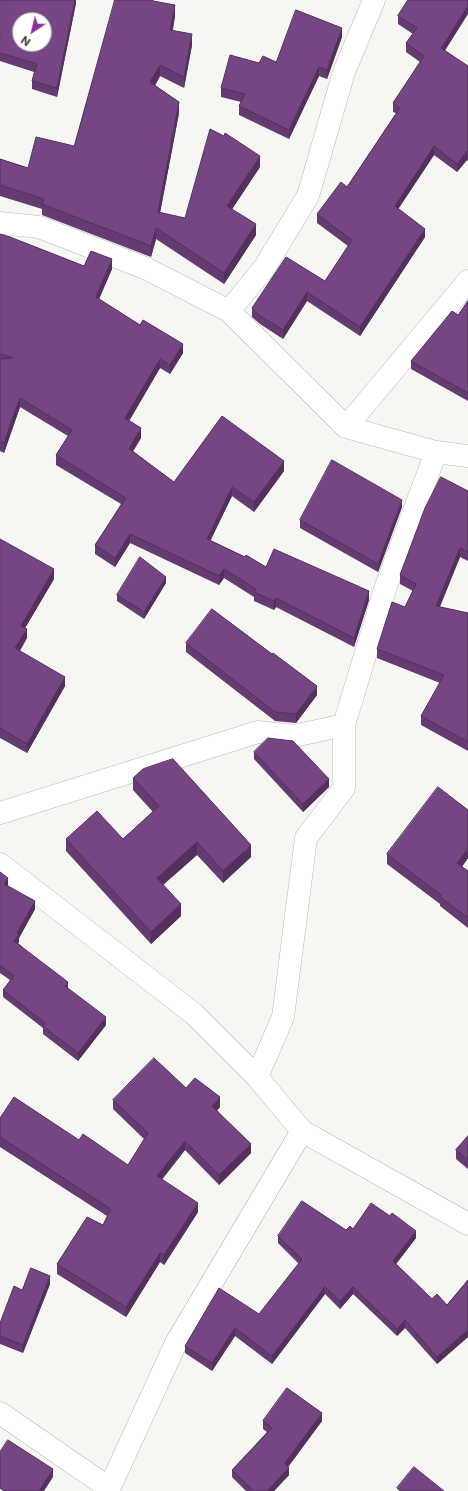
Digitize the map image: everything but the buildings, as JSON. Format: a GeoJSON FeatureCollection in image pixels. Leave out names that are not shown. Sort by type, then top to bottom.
{"type":"FeatureCollection","features":[{"type":"Feature","properties":{"kind":"street"},"geometry":{"type":"LineString","coordinates":[[229,312],[264,268],[308,196],[344,72],[374,0]]}},
{"type":"Feature","properties":{"kind":"street"},"geometry":{"type":"LineString","coordinates":[[0,222],[39,227],[145,268],[229,312],[346,427],[436,452],[468,456]]}},
{"type":"Feature","properties":{"kind":"street"},"geometry":{"type":"LineString","coordinates":[[346,427],[468,281]]}},
{"type":"Feature","properties":{"kind":"street"},"geometry":{"type":"LineString","coordinates":[[257,1077],[283,1017],[306,838],[344,788],[344,725],[386,586],[436,452]]}},
{"type":"Feature","properties":{"kind":"street"},"geometry":{"type":"LineString","coordinates":[[0,813],[258,732],[294,736],[344,725]]}},
{"type":"Feature","properties":{"kind":"street"},"geometry":{"type":"LineString","coordinates":[[0,864],[194,1014],[257,1077],[302,1131],[468,1224]]}},
{"type":"Feature","properties":{"kind":"street"},"geometry":{"type":"LineString","coordinates":[[0,1413],[108,1490],[176,1343],[302,1131]]}}]}
